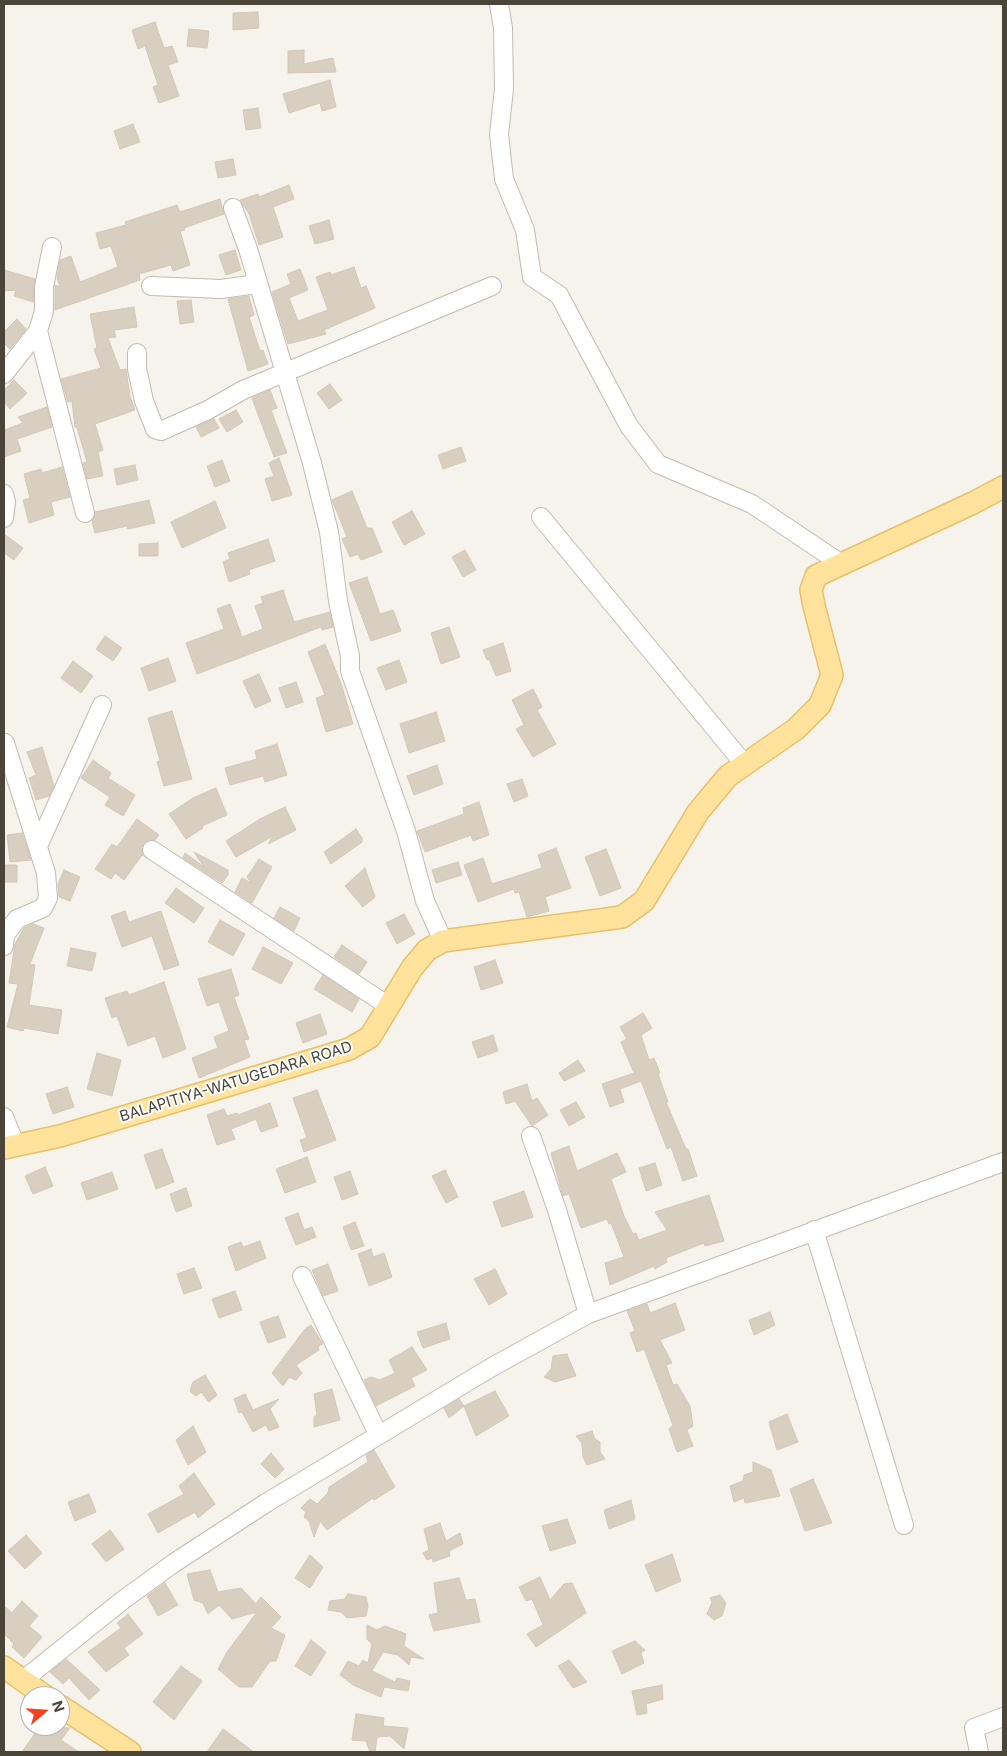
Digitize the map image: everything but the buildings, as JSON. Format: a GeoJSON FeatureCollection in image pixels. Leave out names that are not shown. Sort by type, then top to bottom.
{"type":"FeatureCollection","features":[{"type":"Feature","properties":{"kind":"main road","name":"BALAPITIYA-WATUGEDARA ROAD"},"geometry":{"type":"LineString","coordinates":[[10,1147],[60,1136],[348,1049],[370,1037],[388,1005],[427,950],[443,941],[622,917],[644,901],[698,812],[728,776],[796,729],[820,705],[832,675],[811,590],[816,576],[973,503],[1003,487]]}},
{"type":"Feature","properties":{"kind":"main road"},"geometry":{"type":"LineString","coordinates":[[4,1667],[30,1686]]}},
{"type":"Feature","properties":{"kind":"main road"},"geometry":{"type":"LineString","coordinates":[[70,1713],[130,1752]]}},
{"type":"Feature","properties":{"kind":"street"},"geometry":{"type":"LineString","coordinates":[[499,4],[503,28],[504,89],[499,134],[504,179],[525,230],[532,277],[559,295],[629,426],[658,464],[752,504],[840,564]]}},
{"type":"Feature","properties":{"kind":"street"},"geometry":{"type":"LineString","coordinates":[[233,208],[312,464],[329,532],[338,601],[350,656],[350,671],[406,831],[425,901],[443,941]]}},
{"type":"Feature","properties":{"kind":"street"},"geometry":{"type":"LineString","coordinates":[[4,374],[38,331],[44,311],[44,287],[52,247]]}},
{"type":"Feature","properties":{"kind":"street"},"geometry":{"type":"LineString","coordinates":[[151,286],[221,289],[257,284]]}},
{"type":"Feature","properties":{"kind":"street"},"geometry":{"type":"LineString","coordinates":[[137,353],[137,369],[144,401],[155,429],[161,431],[285,372],[492,286]]}},
{"type":"Feature","properties":{"kind":"street"},"geometry":{"type":"LineString","coordinates":[[38,331],[85,513]]}},
{"type":"Feature","properties":{"kind":"street"},"geometry":{"type":"LineString","coordinates":[[4,494],[6,502],[4,518]]}},
{"type":"Feature","properties":{"kind":"street"},"geometry":{"type":"LineString","coordinates":[[541,517],[745,764]]}},
{"type":"Feature","properties":{"kind":"street"},"geometry":{"type":"LineString","coordinates":[[38,846],[102,705]]}},
{"type":"Feature","properties":{"kind":"street"},"geometry":{"type":"LineString","coordinates":[[4,946],[5,936],[17,919],[43,908],[48,898],[46,873],[5,744]]}},
{"type":"Feature","properties":{"kind":"street"},"geometry":{"type":"LineString","coordinates":[[152,850],[388,1005]]}},
{"type":"Feature","properties":{"kind":"street"},"geometry":{"type":"LineString","coordinates":[[4,1117],[10,1147]]}},
{"type":"Feature","properties":{"kind":"street"},"geometry":{"type":"LineString","coordinates":[[531,1136],[557,1210],[588,1314]]}},
{"type":"Feature","properties":{"kind":"street"},"geometry":{"type":"LineString","coordinates":[[22,1681],[122,1600],[174,1563],[378,1434],[492,1367],[588,1314],[1003,1162]]}},
{"type":"Feature","properties":{"kind":"street"},"geometry":{"type":"LineString","coordinates":[[814,1230],[904,1525]]}},
{"type":"Feature","properties":{"kind":"street"},"geometry":{"type":"LineString","coordinates":[[302,1276],[378,1434]]}},
{"type":"Feature","properties":{"kind":"street"},"geometry":{"type":"LineString","coordinates":[[979,1752],[974,1728],[1003,1717]]}}]}
